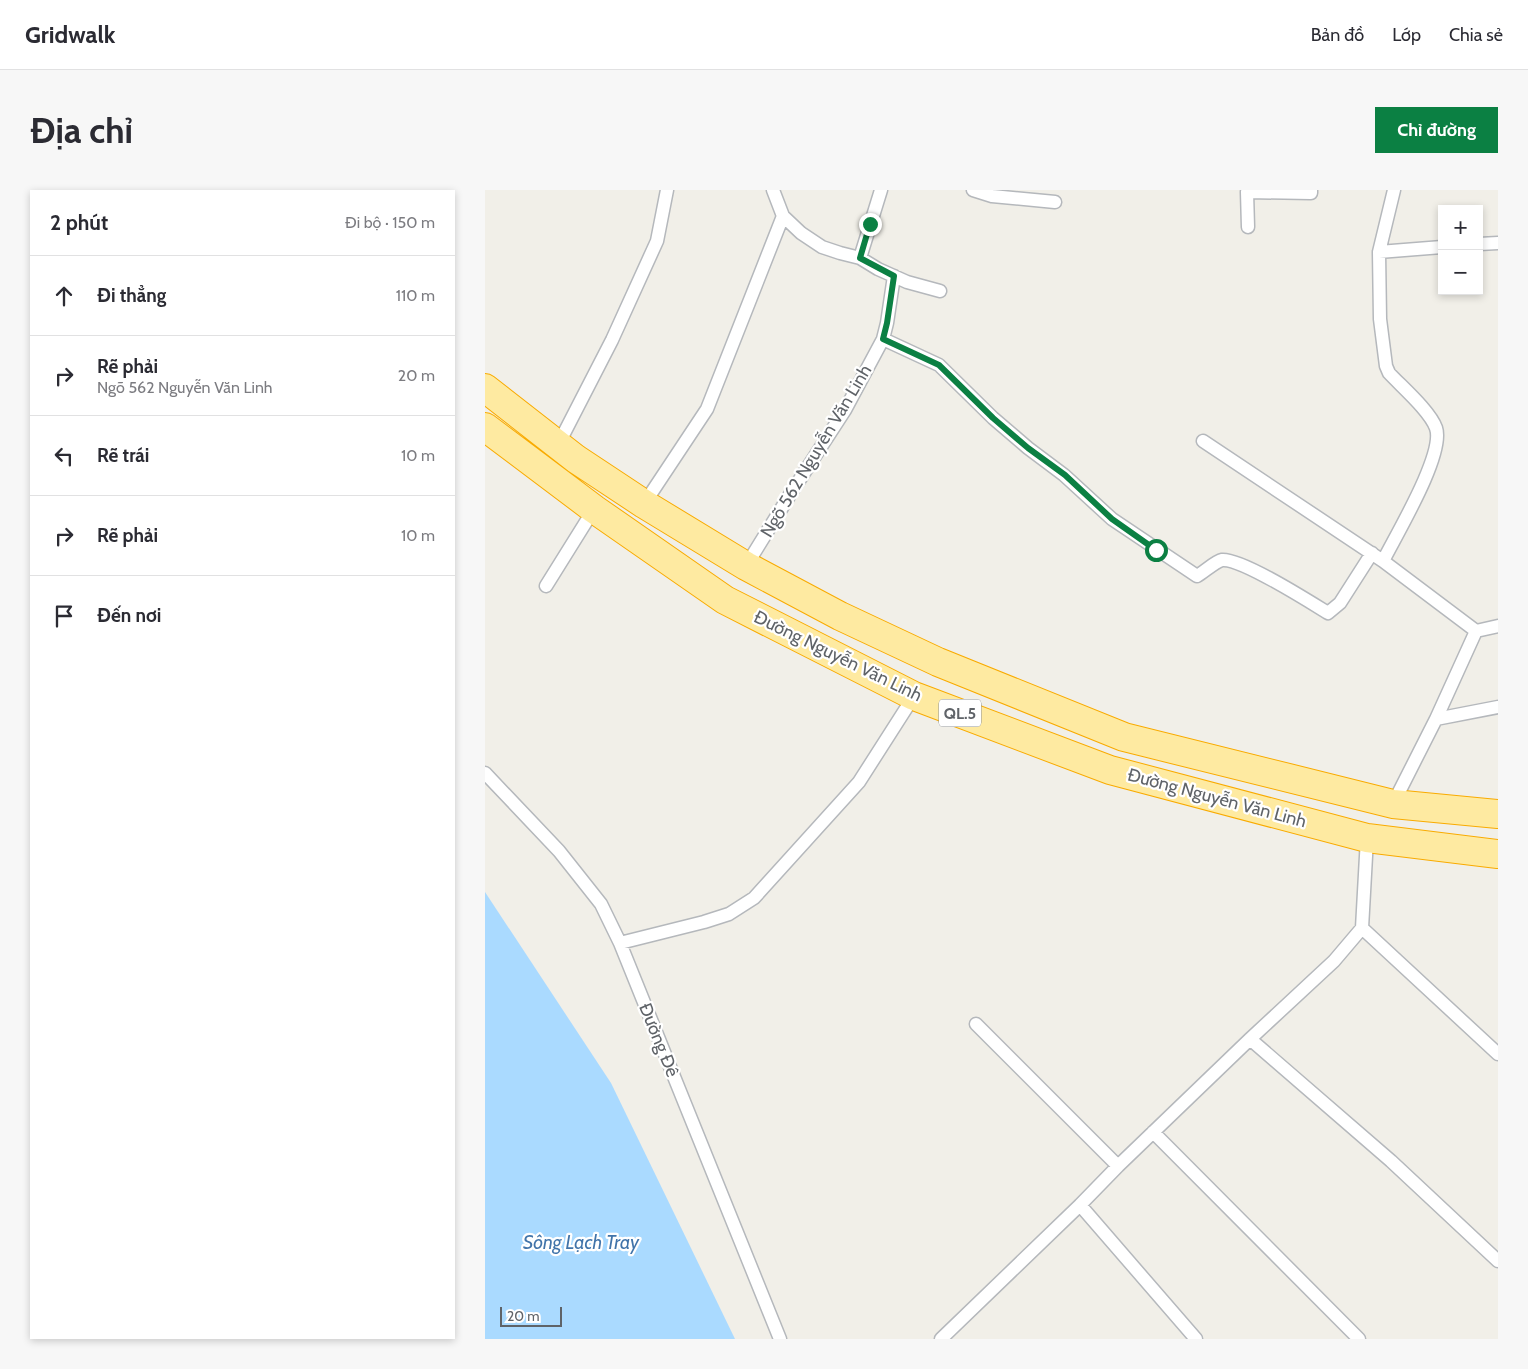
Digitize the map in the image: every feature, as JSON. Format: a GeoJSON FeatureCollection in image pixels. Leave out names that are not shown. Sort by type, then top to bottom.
{"type":"FeatureCollection","features":[{"type":"Feature","properties":{"kind":"highway","name":"Đường Nguyễn Văn Linh"},"geometry":{"type":"LineString","coordinates":[[485,388],[576,459],[644,504],[746,566],[840,616],[938,662],[1124,737],[1393,804],[1498,814]]}},
{"type":"Feature","properties":{"kind":"highway","name":"Đường Nguyễn Văn Linh"},"geometry":{"type":"LineString","coordinates":[[485,426],[594,509],[725,600],[914,696],[1110,770],[1367,838],[1498,854]]}},
{"type":"Feature","properties":{"kind":"lane"},"geometry":{"type":"LineString","coordinates":[[557,445],[611,340],[657,241],[667,190]]}},
{"type":"Feature","properties":{"kind":"lane"},"geometry":{"type":"LineString","coordinates":[[773,190],[783,216],[801,233],[822,247],[860,258],[894,276],[922,287],[940,291]]}},
{"type":"Feature","properties":{"kind":"lane"},"geometry":{"type":"LineString","coordinates":[[860,258],[881,190]]}},
{"type":"Feature","properties":{"kind":"lane"},"geometry":{"type":"LineString","coordinates":[[973,190],[992,196],[1055,202]]}},
{"type":"Feature","properties":{"kind":"lane"},"geometry":{"type":"LineString","coordinates":[[1248,227],[1247,192],[1311,193],[1311,190]]}},
{"type":"Feature","properties":{"kind":"lane"},"geometry":{"type":"LineString","coordinates":[[1383,561],[1417,499],[1437,446],[1437,430],[1429,416],[1389,373],[1386,366],[1380,319],[1379,252],[1394,190]]}},
{"type":"Feature","properties":{"kind":"lane"},"geometry":{"type":"LineString","coordinates":[[644,504],[707,409],[783,216]]}},
{"type":"Feature","properties":{"kind":"lane"},"geometry":{"type":"LineString","coordinates":[[1483,244],[1498,243]]}},
{"type":"Feature","properties":{"kind":"lane"},"geometry":{"type":"LineString","coordinates":[[1379,252],[1438,247]]}},
{"type":"Feature","properties":{"kind":"lane","name":"Ngõ 562 Nguyễn Văn Linh"},"geometry":{"type":"LineString","coordinates":[[746,566],[845,410],[883,339],[894,276]]}},
{"type":"Feature","properties":{"kind":"lane"},"geometry":{"type":"LineString","coordinates":[[883,339],[939,365],[993,418],[1028,448],[1065,475],[1112,519],[1197,576],[1219,560],[1235,562],[1274,580],[1328,613],[1340,603],[1372,553]]}},
{"type":"Feature","properties":{"kind":"lane"},"geometry":{"type":"LineString","coordinates":[[1203,441],[1372,553],[1476,631],[1498,626]]}},
{"type":"Feature","properties":{"kind":"lane"},"geometry":{"type":"LineString","coordinates":[[547,586],[594,509]]}},
{"type":"Feature","properties":{"kind":"lane"},"geometry":{"type":"LineString","coordinates":[[1393,804],[1436,720],[1476,631]]}},
{"type":"Feature","properties":{"kind":"lane"},"geometry":{"type":"LineString","coordinates":[[620,943],[729,914],[754,898],[859,782],[914,696]]}},
{"type":"Feature","properties":{"kind":"lane"},"geometry":{"type":"LineString","coordinates":[[1436,720],[1498,707]]}},
{"type":"Feature","properties":{"kind":"lane","name":"Đường Đê"},"geometry":{"type":"LineString","coordinates":[[485,773],[559,851],[601,904],[620,943],[780,1339]]}},
{"type":"Feature","properties":{"kind":"lane"},"geometry":{"type":"LineString","coordinates":[[941,1339],[1080,1205],[1117,1166],[1334,961],[1362,928],[1367,838]]}},
{"type":"Feature","properties":{"kind":"lane"},"geometry":{"type":"LineString","coordinates":[[1362,928],[1498,1054]]}},
{"type":"Feature","properties":{"kind":"lane"},"geometry":{"type":"LineString","coordinates":[[976,1024],[1117,1166]]}},
{"type":"Feature","properties":{"kind":"lane"},"geometry":{"type":"LineString","coordinates":[[1250,1039],[1391,1161],[1498,1261]]}},
{"type":"Feature","properties":{"kind":"lane"},"geometry":{"type":"LineString","coordinates":[[1153,1132],[1359,1339]]}},
{"type":"Feature","properties":{"kind":"lane"},"geometry":{"type":"LineString","coordinates":[[1080,1205],[1196,1339]]}},
{"type":"Feature","properties":{"kind":"water","name":"Sông Lạch Tray"},"geometry":{"type":"Polygon","coordinates":[[[485,892],[611,1083],[735,1339],[485,1339],[485,892]]]}},
{"type":"Feature","properties":{"kind":"route"},"geometry":{"type":"LineString","coordinates":[[870,224],[860,258],[894,276],[883,339],[939,365],[993,418],[1028,448],[1065,475],[1112,519],[1156,550]]}}]}
